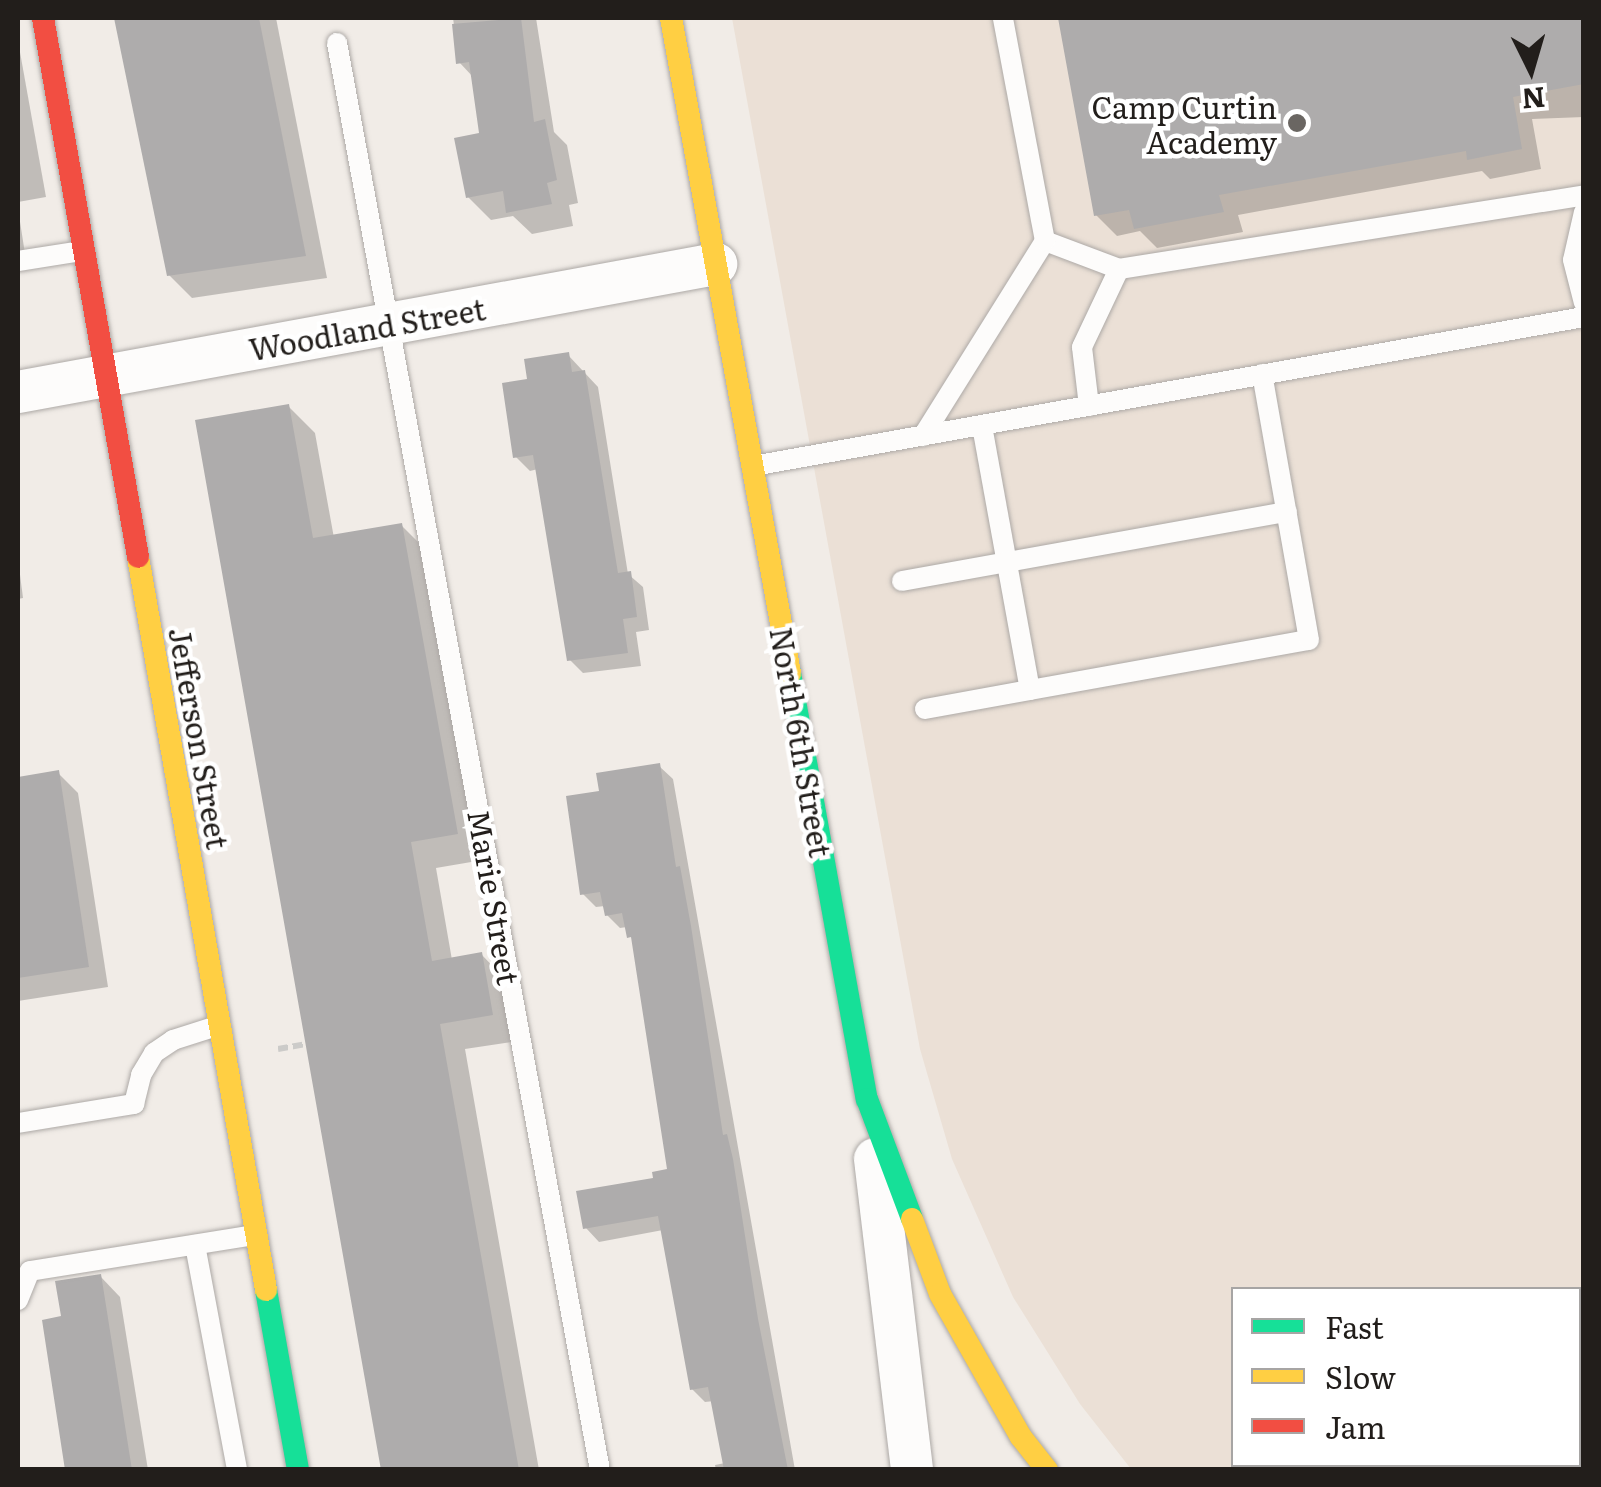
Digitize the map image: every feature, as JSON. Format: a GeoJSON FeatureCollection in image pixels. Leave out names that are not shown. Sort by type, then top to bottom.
{"type":"FeatureCollection","features":[{"type":"Feature","properties":{"kind":"street","name":"Jefferson Street"},"geometry":{"type":"LineString","coordinates":[[43,18],[298,1470]]}},
{"type":"Feature","properties":{"kind":"street","name":"North 6th Street"},"geometry":{"type":"LineString","coordinates":[[671,18],[868,1099],[912,1470]]}},
{"type":"Feature","properties":{"kind":"street","name":"Woodland Street"},"geometry":{"type":"LineString","coordinates":[[18,392],[716,264]]}},
{"type":"Feature","properties":{"kind":"street"},"geometry":{"type":"LineString","coordinates":[[868,1099],[940,1294],[1021,1437],[1047,1470]]}},
{"type":"Feature","properties":{"kind":"lane"},"geometry":{"type":"LineString","coordinates":[[923,436],[1046,241],[1004,18]]}},
{"type":"Feature","properties":{"kind":"lane","name":"Marie Street"},"geometry":{"type":"LineString","coordinates":[[337,43],[600,1470]]}},
{"type":"Feature","properties":{"kind":"lane"},"geometry":{"type":"LineString","coordinates":[[1046,241],[1119,270],[1584,194]]}},
{"type":"Feature","properties":{"kind":"lane"},"geometry":{"type":"LineString","coordinates":[[1584,212],[1573,260],[1584,303]]}},
{"type":"Feature","properties":{"kind":"lane"},"geometry":{"type":"LineString","coordinates":[[18,262],[84,250]]}},
{"type":"Feature","properties":{"kind":"lane"},"geometry":{"type":"LineString","coordinates":[[1090,406],[1082,347],[1119,270]]}},
{"type":"Feature","properties":{"kind":"lane"},"geometry":{"type":"LineString","coordinates":[[751,466],[1584,316]]}},
{"type":"Feature","properties":{"kind":"lane"},"geometry":{"type":"LineString","coordinates":[[926,709],[1310,640],[1262,374]]}},
{"type":"Feature","properties":{"kind":"lane"},"geometry":{"type":"LineString","coordinates":[[982,426],[1030,690]]}},
{"type":"Feature","properties":{"kind":"lane"},"geometry":{"type":"LineString","coordinates":[[902,581],[1287,512]]}},
{"type":"Feature","properties":{"kind":"lane"},"geometry":{"type":"LineString","coordinates":[[18,1123],[134,1104],[142,1075],[154,1053],[173,1040],[220,1026]]}},
{"type":"Feature","properties":{"kind":"lane"},"geometry":{"type":"LineString","coordinates":[[18,1300],[30,1271],[257,1235]]}},
{"type":"Feature","properties":{"kind":"lane"},"geometry":{"type":"LineString","coordinates":[[196,1245],[237,1470]]}},
{"type":"Feature","properties":{"kind":"path"},"geometry":{"type":"LineString","coordinates":[[260,1052],[306,1044]]}},
{"type":"Feature","properties":{"kind":"shaded area"},"geometry":{"type":"Polygon","coordinates":[[[732,18],[1583,18],[1583,1469],[1131,1469],[1080,1404],[1013,1297],[952,1159],[920,1049],[732,18]]]}},
{"type":"Feature","properties":{"kind":"building"},"geometry":{"type":"Polygon","coordinates":[[[114,18],[259,18],[306,256],[167,276],[114,18]]]}},
{"type":"Feature","properties":{"kind":"building"},"geometry":{"type":"Polygon","coordinates":[[[521,18],[534,122],[545,119],[557,180],[547,183],[552,204],[506,213],[503,191],[466,198],[454,138],[479,133],[469,62],[456,64],[452,24],[521,18]]]}},
{"type":"Feature","properties":{"kind":"building","name":"Camp Curtin Academy"},"geometry":{"type":"Polygon","coordinates":[[[1058,18],[1584,18],[1584,84],[1513,97],[1522,149],[1467,160],[1466,151],[1219,195],[1224,212],[1134,229],[1129,210],[1094,216],[1058,18]]]}},
{"type":"Feature","properties":{"kind":"building"},"geometry":{"type":"Polygon","coordinates":[[[569,352],[572,372],[585,370],[618,573],[631,571],[637,617],[623,619],[628,653],[567,661],[533,455],[513,458],[502,383],[527,379],[524,359],[569,352]]]}},
{"type":"Feature","properties":{"kind":"building"},"geometry":{"type":"Polygon","coordinates":[[[289,404],[313,538],[402,523],[458,834],[411,842],[432,961],[482,952],[493,1015],[440,1024],[519,1470],[381,1470],[195,420],[289,404]]]}},
{"type":"Feature","properties":{"kind":"building"},"geometry":{"type":"Polygon","coordinates":[[[660,763],[676,867],[680,866],[691,926],[723,1135],[727,1134],[733,1159],[758,1319],[788,1470],[724,1470],[708,1387],[690,1390],[658,1216],[583,1229],[576,1191],[653,1178],[652,1172],[667,1169],[631,937],[627,938],[622,913],[605,916],[600,892],[580,895],[566,796],[599,791],[596,773],[660,763]]]}},
{"type":"Feature","properties":{"kind":"building"},"geometry":{"type":"Polygon","coordinates":[[[59,770],[89,967],[18,978],[18,777],[59,770]]]}},
{"type":"Feature","properties":{"kind":"building"},"geometry":{"type":"Polygon","coordinates":[[[101,1274],[132,1470],[65,1470],[42,1320],[61,1316],[55,1281],[101,1274]]]}},
{"type":"Feature","properties":{"kind":"traffic: fast"},"geometry":{"type":"LineString","coordinates":[[790,673],[867,1099],[912,1219]]}},
{"type":"Feature","properties":{"kind":"traffic: fast"},"geometry":{"type":"LineString","coordinates":[[266,1290],[298,1470]]}},
{"type":"Feature","properties":{"kind":"traffic: slow"},"geometry":{"type":"LineString","coordinates":[[671,18],[790,673]]}},
{"type":"Feature","properties":{"kind":"traffic: slow"},"geometry":{"type":"LineString","coordinates":[[138,557],[266,1290]]}},
{"type":"Feature","properties":{"kind":"traffic: slow"},"geometry":{"type":"LineString","coordinates":[[912,1219],[940,1294],[1021,1437],[1047,1470]]}},
{"type":"Feature","properties":{"kind":"traffic: jam"},"geometry":{"type":"LineString","coordinates":[[43,18],[138,557]]}},
{"type":"Feature","properties":{"kind":"place","name":"Camp Curtin Academy"},"geometry":{"type":"Point","coordinates":[1297,123]}}]}
